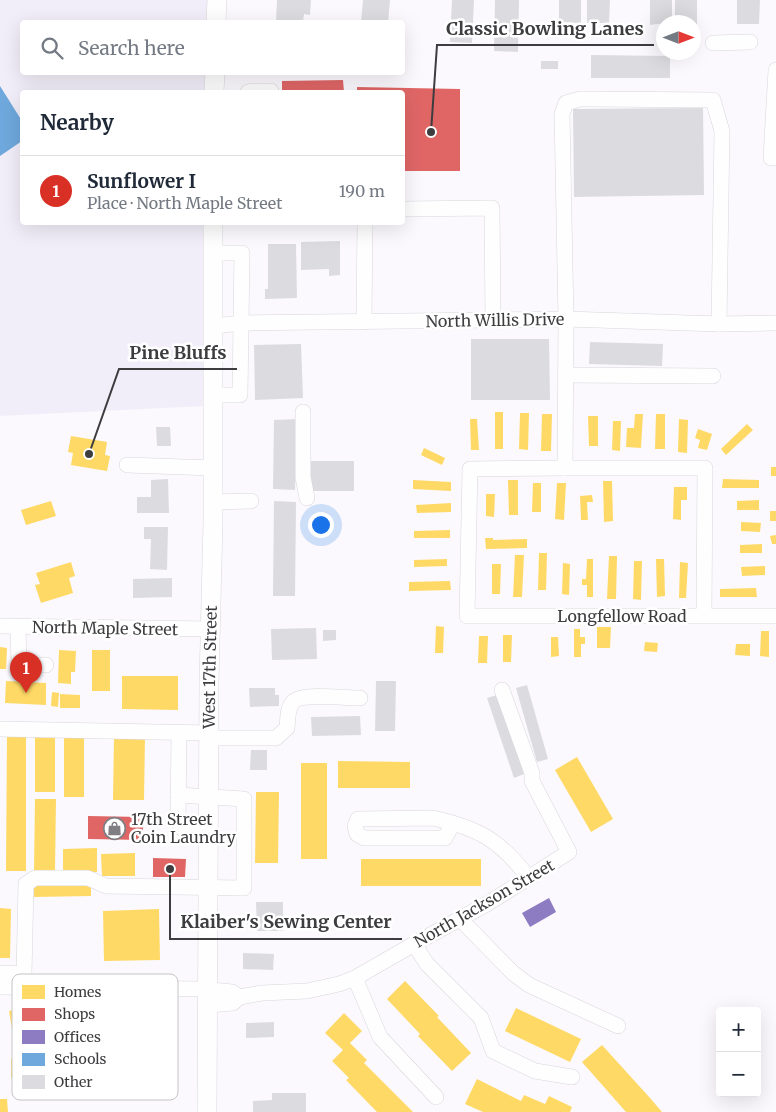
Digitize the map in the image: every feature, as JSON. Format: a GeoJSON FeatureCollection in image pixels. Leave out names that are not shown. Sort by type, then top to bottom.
{"type":"FeatureCollection","features":[{"type":"Feature","properties":{"kind":"main road"},"geometry":{"type":"LineString","coordinates":[[216,20],[217,0]]}},
{"type":"Feature","properties":{"kind":"main road"},"geometry":{"type":"LineString","coordinates":[[214,90],[215,75]]}},
{"type":"Feature","properties":{"kind":"main road","name":"West 17th Street"},"geometry":{"type":"LineString","coordinates":[[207,1112],[214,225]]}},
{"type":"Feature","properties":{"kind":"street"},"geometry":{"type":"LineString","coordinates":[[713,43],[750,42]]}},
{"type":"Feature","properties":{"kind":"street"},"geometry":{"type":"LineString","coordinates":[[774,158],[776,70]]}},
{"type":"Feature","properties":{"kind":"street"},"geometry":{"type":"LineString","coordinates":[[704,616],[705,468],[565,468],[566,319],[562,114],[566,103],[580,99],[713,100],[722,131],[719,324]]}},
{"type":"Feature","properties":{"kind":"street"},"geometry":{"type":"LineString","coordinates":[[405,209],[492,208],[493,320]]}},
{"type":"Feature","properties":{"kind":"street"},"geometry":{"type":"LineString","coordinates":[[364,225],[364,322]]}},
{"type":"Feature","properties":{"kind":"street"},"geometry":{"type":"LineString","coordinates":[[213,395],[240,395],[242,323],[242,253],[214,253]]}},
{"type":"Feature","properties":{"kind":"street","name":"North Willis Drive"},"geometry":{"type":"LineString","coordinates":[[213,326],[242,323],[566,319],[719,324],[776,323]]}},
{"type":"Feature","properties":{"kind":"street"},"geometry":{"type":"LineString","coordinates":[[566,375],[713,376]]}},
{"type":"Feature","properties":{"kind":"street"},"geometry":{"type":"LineString","coordinates":[[303,412],[303,477],[307,498]]}},
{"type":"Feature","properties":{"kind":"street"},"geometry":{"type":"LineString","coordinates":[[128,465],[213,468]]}},
{"type":"Feature","properties":{"kind":"street","name":"Longfellow Road"},"geometry":{"type":"LineString","coordinates":[[565,468],[470,469],[467,616],[776,616]]}},
{"type":"Feature","properties":{"kind":"street"},"geometry":{"type":"LineString","coordinates":[[213,502],[251,501]]}},
{"type":"Feature","properties":{"kind":"street","name":"North Maple Street"},"geometry":{"type":"LineString","coordinates":[[0,626],[211,629]]}},
{"type":"Feature","properties":{"kind":"street"},"geometry":{"type":"LineString","coordinates":[[18,626],[19,666],[46,665]]}},
{"type":"Feature","properties":{"kind":"street","name":"North Jackson Street"},"geometry":{"type":"LineString","coordinates":[[208,997],[233,1003],[240,997],[262,993],[308,991],[339,984],[355,978],[460,920],[569,852],[532,781],[532,773],[502,690]]}},
{"type":"Feature","properties":{"kind":"street"},"geometry":{"type":"LineString","coordinates":[[0,729],[179,732],[209,736],[276,738],[287,728],[289,709],[293,702],[302,697],[360,698]]}},
{"type":"Feature","properties":{"kind":"street"},"geometry":{"type":"LineString","coordinates":[[179,732],[178,822],[183,828],[208,830]]}},
{"type":"Feature","properties":{"kind":"street"},"geometry":{"type":"LineString","coordinates":[[25,974],[26,884],[36,878],[88,878],[106,886],[244,888],[244,798],[178,795]]}},
{"type":"Feature","properties":{"kind":"street"},"geometry":{"type":"LineString","coordinates":[[453,823],[445,838],[364,838],[356,834],[355,826],[358,819],[433,818],[453,823],[470,828],[493,840],[528,877]]}},
{"type":"Feature","properties":{"kind":"street"},"geometry":{"type":"LineString","coordinates":[[460,920],[514,973],[529,985],[618,1026]]}},
{"type":"Feature","properties":{"kind":"street"},"geometry":{"type":"LineString","coordinates":[[414,944],[427,964],[481,1018],[493,1051],[534,1071],[572,1077]]}},
{"type":"Feature","properties":{"kind":"street"},"geometry":{"type":"LineString","coordinates":[[355,978],[380,1037],[436,1097]]}},
{"type":"Feature","properties":{"kind":"street"},"geometry":{"type":"LineString","coordinates":[[178,994],[208,997]]}},
{"type":"Feature","properties":{"kind":"shaded area"},"geometry":{"type":"Polygon","coordinates":[[[0,0],[209,0],[208,20],[20,20],[20,75],[206,75],[206,90],[20,90],[20,225],[205,225],[204,406],[0,416],[0,0]]]}},
{"type":"Feature","properties":{"kind":"building: Homes"},"geometry":{"type":"Polygon","coordinates":[[[495,412],[503,412],[503,449],[495,449],[495,412]]]}},
{"type":"Feature","properties":{"kind":"building: Homes"},"geometry":{"type":"Polygon","coordinates":[[[520,413],[529,413],[528,450],[519,449],[520,413]]]}},
{"type":"Feature","properties":{"kind":"building: Homes"},"geometry":{"type":"Polygon","coordinates":[[[542,414],[552,414],[551,451],[541,451],[542,414]]]}},
{"type":"Feature","properties":{"kind":"building: Homes"},"geometry":{"type":"Polygon","coordinates":[[[635,414],[643,414],[641,448],[626,447],[627,428],[634,428],[635,414]]]}},
{"type":"Feature","properties":{"kind":"building: Homes"},"geometry":{"type":"Polygon","coordinates":[[[656,414],[665,414],[665,449],[655,449],[656,414]]]}},
{"type":"Feature","properties":{"kind":"building: Homes"},"geometry":{"type":"Polygon","coordinates":[[[588,416],[598,416],[598,446],[589,446],[588,416]]]}},
{"type":"Feature","properties":{"kind":"building: Homes"},"geometry":{"type":"Polygon","coordinates":[[[470,419],[477,419],[479,450],[471,450],[470,419]]]}},
{"type":"Feature","properties":{"kind":"building: Homes"},"geometry":{"type":"Polygon","coordinates":[[[679,419],[688,420],[687,453],[678,452],[679,419]]]}},
{"type":"Feature","properties":{"kind":"building: Homes"},"geometry":{"type":"Polygon","coordinates":[[[613,421],[621,421],[620,451],[612,450],[613,421]]]}},
{"type":"Feature","properties":{"kind":"building: Homes"},"geometry":{"type":"Polygon","coordinates":[[[747,424],[753,430],[726,455],[721,449],[747,424]]]}},
{"type":"Feature","properties":{"kind":"building: Homes"},"geometry":{"type":"Polygon","coordinates":[[[698,429],[712,434],[707,450],[698,448],[700,440],[695,438],[698,429]]]}},
{"type":"Feature","properties":{"kind":"building: Homes"},"geometry":{"type":"Polygon","coordinates":[[[71,436],[107,442],[105,455],[110,456],[107,471],[71,465],[73,453],[68,452],[71,436]]]}},
{"type":"Feature","properties":{"kind":"building: Homes"},"geometry":{"type":"Polygon","coordinates":[[[424,448],[445,458],[442,465],[421,455],[424,448]]]}},
{"type":"Feature","properties":{"kind":"building: Homes"},"geometry":{"type":"Polygon","coordinates":[[[771,467],[776,467],[776,476],[771,476],[771,467]]]}},
{"type":"Feature","properties":{"kind":"building: Homes"},"geometry":{"type":"Polygon","coordinates":[[[723,479],[759,480],[759,488],[722,488],[723,479]]]}},
{"type":"Feature","properties":{"kind":"building: Homes"},"geometry":{"type":"Polygon","coordinates":[[[413,480],[451,482],[451,491],[413,489],[413,480]]]}},
{"type":"Feature","properties":{"kind":"building: Homes"},"geometry":{"type":"Polygon","coordinates":[[[508,480],[518,480],[518,515],[509,515],[508,480]]]}},
{"type":"Feature","properties":{"kind":"building: Homes"},"geometry":{"type":"Polygon","coordinates":[[[603,481],[612,481],[613,521],[604,522],[603,481]]]}},
{"type":"Feature","properties":{"kind":"building: Homes"},"geometry":{"type":"Polygon","coordinates":[[[533,483],[541,483],[541,512],[532,512],[533,483]]]}},
{"type":"Feature","properties":{"kind":"building: Homes"},"geometry":{"type":"Polygon","coordinates":[[[557,483],[566,483],[564,520],[555,519],[557,483]]]}},
{"type":"Feature","properties":{"kind":"building: Homes"},"geometry":{"type":"Polygon","coordinates":[[[674,487],[687,487],[687,500],[681,500],[681,520],[673,519],[674,487]]]}},
{"type":"Feature","properties":{"kind":"building: Homes"},"geometry":{"type":"Polygon","coordinates":[[[486,494],[495,494],[494,517],[486,516],[486,494]]]}},
{"type":"Feature","properties":{"kind":"building: Homes"},"geometry":{"type":"Polygon","coordinates":[[[592,495],[593,502],[587,502],[588,520],[581,520],[580,496],[592,495]]]}},
{"type":"Feature","properties":{"kind":"building: Homes"},"geometry":{"type":"Polygon","coordinates":[[[759,500],[759,510],[737,510],[737,501],[759,500]]]}},
{"type":"Feature","properties":{"kind":"building: Homes"},"geometry":{"type":"Polygon","coordinates":[[[51,501],[56,516],[26,525],[21,510],[51,501]]]}},
{"type":"Feature","properties":{"kind":"building: Homes"},"geometry":{"type":"Polygon","coordinates":[[[451,503],[451,512],[417,513],[416,505],[451,503]]]}},
{"type":"Feature","properties":{"kind":"building: Homes"},"geometry":{"type":"Polygon","coordinates":[[[770,511],[776,511],[776,521],[770,521],[770,511]]]}},
{"type":"Feature","properties":{"kind":"building: Homes"},"geometry":{"type":"Polygon","coordinates":[[[741,522],[761,523],[760,532],[741,531],[741,522]]]}},
{"type":"Feature","properties":{"kind":"building: Homes"},"geometry":{"type":"Polygon","coordinates":[[[450,530],[450,538],[414,538],[414,531],[450,530]]]}},
{"type":"Feature","properties":{"kind":"building: Homes"},"geometry":{"type":"Polygon","coordinates":[[[776,535],[776,544],[772,544],[770,536],[776,535]]]}},
{"type":"Feature","properties":{"kind":"building: Homes"},"geometry":{"type":"Polygon","coordinates":[[[485,538],[493,538],[493,540],[527,539],[527,548],[486,549],[485,538]]]}},
{"type":"Feature","properties":{"kind":"building: Homes"},"geometry":{"type":"Polygon","coordinates":[[[762,544],[762,553],[740,553],[740,545],[762,544]]]}},
{"type":"Feature","properties":{"kind":"building: Homes"},"geometry":{"type":"Polygon","coordinates":[[[539,553],[547,553],[546,590],[538,590],[539,553]]]}},
{"type":"Feature","properties":{"kind":"building: Homes"},"geometry":{"type":"Polygon","coordinates":[[[515,555],[524,555],[522,597],[513,597],[515,555]]]}},
{"type":"Feature","properties":{"kind":"building: Homes"},"geometry":{"type":"Polygon","coordinates":[[[609,556],[617,556],[616,599],[607,599],[609,556]]]}},
{"type":"Feature","properties":{"kind":"building: Homes"},"geometry":{"type":"Polygon","coordinates":[[[447,559],[447,566],[414,567],[414,560],[447,559]]]}},
{"type":"Feature","properties":{"kind":"building: Homes"},"geometry":{"type":"Polygon","coordinates":[[[587,559],[593,559],[593,597],[587,597],[587,585],[582,585],[582,579],[586,579],[587,559]]]}},
{"type":"Feature","properties":{"kind":"building: Homes"},"geometry":{"type":"Polygon","coordinates":[[[656,559],[664,559],[665,596],[657,597],[656,559]]]}},
{"type":"Feature","properties":{"kind":"building: Homes"},"geometry":{"type":"Polygon","coordinates":[[[634,561],[642,561],[641,600],[633,599],[634,561]]]}},
{"type":"Feature","properties":{"kind":"building: Homes"},"geometry":{"type":"Polygon","coordinates":[[[71,562],[75,576],[69,578],[73,593],[41,603],[35,585],[40,584],[36,573],[71,562]]]}},
{"type":"Feature","properties":{"kind":"building: Homes"},"geometry":{"type":"Polygon","coordinates":[[[680,562],[688,563],[686,598],[679,598],[680,562]]]}},
{"type":"Feature","properties":{"kind":"building: Homes"},"geometry":{"type":"Polygon","coordinates":[[[563,563],[570,564],[569,595],[562,594],[563,563]]]}},
{"type":"Feature","properties":{"kind":"building: Homes"},"geometry":{"type":"Polygon","coordinates":[[[492,564],[501,564],[500,594],[492,594],[492,564]]]}},
{"type":"Feature","properties":{"kind":"building: Homes"},"geometry":{"type":"Polygon","coordinates":[[[765,566],[765,575],[742,576],[741,567],[765,566]]]}},
{"type":"Feature","properties":{"kind":"building: Homes"},"geometry":{"type":"Polygon","coordinates":[[[450,581],[451,590],[409,591],[409,582],[450,581]]]}},
{"type":"Feature","properties":{"kind":"building: Homes"},"geometry":{"type":"Polygon","coordinates":[[[756,588],[757,597],[720,597],[720,589],[756,588]]]}},
{"type":"Feature","properties":{"kind":"building: Homes"},"geometry":{"type":"Polygon","coordinates":[[[436,626],[444,627],[443,653],[435,653],[436,626]]]}},
{"type":"Feature","properties":{"kind":"building: Homes"},"geometry":{"type":"Polygon","coordinates":[[[597,627],[611,627],[610,648],[597,648],[597,627]]]}},
{"type":"Feature","properties":{"kind":"building: Homes"},"geometry":{"type":"Polygon","coordinates":[[[574,629],[580,629],[580,637],[585,637],[585,644],[581,644],[581,657],[574,657],[574,629]]]}},
{"type":"Feature","properties":{"kind":"building: Homes"},"geometry":{"type":"Polygon","coordinates":[[[761,631],[769,631],[769,657],[760,656],[761,631]]]}},
{"type":"Feature","properties":{"kind":"building: Homes"},"geometry":{"type":"Polygon","coordinates":[[[503,635],[512,635],[511,662],[503,662],[503,635]]]}},
{"type":"Feature","properties":{"kind":"building: Homes"},"geometry":{"type":"Polygon","coordinates":[[[479,636],[488,636],[487,663],[478,663],[479,636]]]}},
{"type":"Feature","properties":{"kind":"building: Homes"},"geometry":{"type":"Polygon","coordinates":[[[551,637],[558,637],[559,656],[551,657],[551,637]]]}},
{"type":"Feature","properties":{"kind":"building: Homes"},"geometry":{"type":"Polygon","coordinates":[[[645,642],[658,643],[657,652],[644,651],[645,642]]]}},
{"type":"Feature","properties":{"kind":"building: Homes"},"geometry":{"type":"Polygon","coordinates":[[[736,644],[750,644],[750,656],[735,655],[736,644]]]}},
{"type":"Feature","properties":{"kind":"building: Homes"},"geometry":{"type":"Polygon","coordinates":[[[0,647],[7,648],[6,669],[0,669],[0,647]]]}},
{"type":"Feature","properties":{"kind":"building: Homes"},"geometry":{"type":"Polygon","coordinates":[[[59,650],[76,651],[75,672],[71,672],[71,684],[58,683],[59,650]]]}},
{"type":"Feature","properties":{"kind":"building: Homes"},"geometry":{"type":"Polygon","coordinates":[[[92,650],[110,650],[110,691],[92,691],[92,650]]]}},
{"type":"Feature","properties":{"kind":"building: Homes"},"geometry":{"type":"Polygon","coordinates":[[[122,676],[178,676],[178,710],[122,709],[122,676]]]}},
{"type":"Feature","properties":{"kind":"building: Homes"},"geometry":{"type":"Polygon","coordinates":[[[6,681],[46,683],[46,705],[5,703],[6,681]]]}},
{"type":"Feature","properties":{"kind":"building: Homes"},"geometry":{"type":"Polygon","coordinates":[[[52,692],[59,693],[58,707],[51,706],[52,692]]]}},
{"type":"Feature","properties":{"kind":"building: Homes"},"geometry":{"type":"Polygon","coordinates":[[[60,694],[80,695],[80,708],[60,708],[60,694]]]}},
{"type":"Feature","properties":{"kind":"building: Homes"},"geometry":{"type":"Polygon","coordinates":[[[7,733],[26,733],[26,871],[6,871],[7,733]]]}},
{"type":"Feature","properties":{"kind":"building: Homes"},"geometry":{"type":"Polygon","coordinates":[[[35,733],[55,733],[55,792],[35,792],[35,733]]]}},
{"type":"Feature","properties":{"kind":"building: Homes"},"geometry":{"type":"Polygon","coordinates":[[[64,733],[84,733],[84,797],[64,797],[64,733]]]}},
{"type":"Feature","properties":{"kind":"building: Homes"},"geometry":{"type":"Polygon","coordinates":[[[114,735],[145,735],[144,800],[113,800],[114,735]]]}},
{"type":"Feature","properties":{"kind":"building: Homes"},"geometry":{"type":"Polygon","coordinates":[[[577,757],[613,819],[591,832],[555,770],[577,757]]]}},
{"type":"Feature","properties":{"kind":"building: Homes"},"geometry":{"type":"Polygon","coordinates":[[[338,761],[410,762],[410,788],[338,788],[338,761]]]}},
{"type":"Feature","properties":{"kind":"building: Homes"},"geometry":{"type":"Polygon","coordinates":[[[301,763],[327,763],[327,859],[301,859],[301,763]]]}},
{"type":"Feature","properties":{"kind":"building: Homes"},"geometry":{"type":"Polygon","coordinates":[[[256,792],[279,792],[278,863],[255,863],[256,792]]]}},
{"type":"Feature","properties":{"kind":"building: Homes"},"geometry":{"type":"Polygon","coordinates":[[[35,799],[56,799],[55,871],[34,871],[35,799]]]}},
{"type":"Feature","properties":{"kind":"building: Homes"},"geometry":{"type":"Polygon","coordinates":[[[97,848],[97,872],[63,872],[63,849],[97,848]]]}},
{"type":"Feature","properties":{"kind":"building: Homes"},"geometry":{"type":"Polygon","coordinates":[[[135,853],[135,876],[102,876],[101,854],[135,853]]]}},
{"type":"Feature","properties":{"kind":"building: Homes"},"geometry":{"type":"Polygon","coordinates":[[[361,859],[481,859],[481,886],[361,886],[361,859]]]}},
{"type":"Feature","properties":{"kind":"building: Homes"},"geometry":{"type":"Polygon","coordinates":[[[91,883],[91,896],[34,897],[34,884],[91,883]]]}},
{"type":"Feature","properties":{"kind":"building: Homes"},"geometry":{"type":"Polygon","coordinates":[[[0,908],[11,909],[10,958],[0,958],[0,908]]]}},
{"type":"Feature","properties":{"kind":"building: Homes"},"geometry":{"type":"Polygon","coordinates":[[[159,909],[160,960],[104,961],[103,911],[159,909]]]}},
{"type":"Feature","properties":{"kind":"building: Homes"},"geometry":{"type":"Polygon","coordinates":[[[405,981],[471,1053],[452,1071],[418,1036],[420,1034],[387,999],[405,981]]]}},
{"type":"Feature","properties":{"kind":"building: Homes"},"geometry":{"type":"Polygon","coordinates":[[[516,1008],[581,1039],[570,1062],[505,1031],[516,1008]]]}},
{"type":"Feature","properties":{"kind":"building: Homes"},"geometry":{"type":"Polygon","coordinates":[[[12,1010],[12,1029],[9,1011],[12,1010]]]}},
{"type":"Feature","properties":{"kind":"building: Homes"},"geometry":{"type":"Polygon","coordinates":[[[344,1013],[362,1031],[350,1043],[367,1060],[364,1063],[413,1112],[377,1112],[346,1080],[349,1078],[332,1061],[343,1050],[325,1033],[344,1013]]]}},
{"type":"Feature","properties":{"kind":"building: Homes"},"geometry":{"type":"Polygon","coordinates":[[[602,1045],[662,1112],[626,1112],[582,1062],[602,1045]]]}},
{"type":"Feature","properties":{"kind":"building: Homes"},"geometry":{"type":"Polygon","coordinates":[[[11,1059],[12,1059],[12,1078],[11,1059]]]}},
{"type":"Feature","properties":{"kind":"building: Homes"},"geometry":{"type":"Polygon","coordinates":[[[477,1079],[521,1101],[524,1095],[545,1104],[549,1096],[572,1107],[570,1112],[483,1112],[465,1104],[477,1079]]]}},
{"type":"Feature","properties":{"kind":"building: Homes"},"geometry":{"type":"Polygon","coordinates":[[[0,1099],[7,1099],[8,1112],[0,1112],[0,1099]]]}},
{"type":"Feature","properties":{"kind":"building: Shops"},"geometry":{"type":"Polygon","coordinates":[[[343,80],[344,90],[282,90],[282,81],[343,80]]]}},
{"type":"Feature","properties":{"kind":"building: Shops"},"geometry":{"type":"Polygon","coordinates":[[[357,87],[460,89],[460,171],[405,171],[405,90],[357,90],[357,87]]]}},
{"type":"Feature","properties":{"kind":"building: Shops","name":"17th Street Coin Laundry"},"geometry":{"type":"Polygon","coordinates":[[[88,816],[143,817],[143,840],[88,839],[88,816]]]}},
{"type":"Feature","properties":{"kind":"building: Shops"},"geometry":{"type":"Polygon","coordinates":[[[153,858],[186,859],[185,877],[153,877],[153,858]]]}},
{"type":"Feature","properties":{"kind":"building: Offices"},"geometry":{"type":"Polygon","coordinates":[[[549,898],[556,912],[530,927],[522,913],[549,898]]]}},
{"type":"Feature","properties":{"kind":"building: Schools"},"geometry":{"type":"Polygon","coordinates":[[[0,86],[20,118],[20,142],[0,156],[0,86]]]}},
{"type":"Feature","properties":{"kind":"building: Other"},"geometry":{"type":"Polygon","coordinates":[[[277,0],[311,0],[310,15],[304,14],[303,20],[276,20],[277,0]]]}},
{"type":"Feature","properties":{"kind":"building: Other"},"geometry":{"type":"Polygon","coordinates":[[[363,0],[390,0],[388,20],[361,20],[363,0]]]}},
{"type":"Feature","properties":{"kind":"building: Other"},"geometry":{"type":"Polygon","coordinates":[[[452,0],[474,0],[472,43],[450,42],[452,0]]]}},
{"type":"Feature","properties":{"kind":"building: Other"},"geometry":{"type":"Polygon","coordinates":[[[495,0],[519,0],[518,52],[494,51],[495,0]]]}},
{"type":"Feature","properties":{"kind":"building: Other"},"geometry":{"type":"Polygon","coordinates":[[[559,0],[581,0],[581,23],[559,22],[559,0]]]}},
{"type":"Feature","properties":{"kind":"building: Other"},"geometry":{"type":"Polygon","coordinates":[[[587,0],[610,0],[609,23],[587,23],[587,0]]]}},
{"type":"Feature","properties":{"kind":"building: Other"},"geometry":{"type":"Polygon","coordinates":[[[650,0],[672,0],[672,15],[656,15],[656,24],[650,25],[650,0]]]}},
{"type":"Feature","properties":{"kind":"building: Other"},"geometry":{"type":"Polygon","coordinates":[[[675,0],[697,0],[697,15],[675,15],[675,0]]]}},
{"type":"Feature","properties":{"kind":"building: Other"},"geometry":{"type":"Polygon","coordinates":[[[737,0],[760,0],[759,24],[737,24],[737,0]]]}},
{"type":"Feature","properties":{"kind":"building: Other"},"geometry":{"type":"Polygon","coordinates":[[[591,55],[656,56],[656,60],[670,60],[670,78],[591,78],[591,55]]]}},
{"type":"Feature","properties":{"kind":"building: Other"},"geometry":{"type":"Polygon","coordinates":[[[541,61],[558,61],[558,69],[541,69],[541,61]]]}},
{"type":"Feature","properties":{"kind":"building: Other"},"geometry":{"type":"Polygon","coordinates":[[[703,108],[704,195],[574,197],[573,109],[703,108]]]}},
{"type":"Feature","properties":{"kind":"building: Other"},"geometry":{"type":"Polygon","coordinates":[[[340,241],[340,275],[329,276],[329,269],[301,270],[301,242],[340,241]]]}},
{"type":"Feature","properties":{"kind":"building: Other"},"geometry":{"type":"Polygon","coordinates":[[[268,244],[296,244],[297,298],[265,299],[265,289],[268,289],[268,244]]]}},
{"type":"Feature","properties":{"kind":"building: Other"},"geometry":{"type":"Polygon","coordinates":[[[471,339],[549,339],[550,400],[471,400],[471,339]]]}},
{"type":"Feature","properties":{"kind":"building: Other"},"geometry":{"type":"Polygon","coordinates":[[[590,342],[663,344],[662,366],[589,364],[590,342]]]}},
{"type":"Feature","properties":{"kind":"building: Other"},"geometry":{"type":"Polygon","coordinates":[[[301,344],[303,398],[255,400],[254,345],[301,344]]]}},
{"type":"Feature","properties":{"kind":"building: Other"},"geometry":{"type":"Polygon","coordinates":[[[297,419],[295,490],[273,489],[274,420],[297,419]]]}},
{"type":"Feature","properties":{"kind":"building: Other"},"geometry":{"type":"Polygon","coordinates":[[[156,427],[170,427],[171,446],[157,446],[156,427]]]}},
{"type":"Feature","properties":{"kind":"building: Other"},"geometry":{"type":"Polygon","coordinates":[[[307,461],[354,461],[354,491],[308,491],[307,461]]]}},
{"type":"Feature","properties":{"kind":"building: Other"},"geometry":{"type":"Polygon","coordinates":[[[168,479],[169,513],[137,513],[137,497],[151,497],[151,480],[168,479]]]}},
{"type":"Feature","properties":{"kind":"building: Other"},"geometry":{"type":"Polygon","coordinates":[[[274,501],[296,502],[295,596],[273,596],[274,501]]]}},
{"type":"Feature","properties":{"kind":"building: Other"},"geometry":{"type":"Polygon","coordinates":[[[144,527],[168,527],[167,570],[150,569],[151,539],[144,539],[144,527]]]}},
{"type":"Feature","properties":{"kind":"building: Other"},"geometry":{"type":"Polygon","coordinates":[[[172,578],[172,597],[133,598],[133,579],[172,578]]]}},
{"type":"Feature","properties":{"kind":"building: Other"},"geometry":{"type":"Polygon","coordinates":[[[316,628],[317,659],[272,660],[271,629],[316,628]]]}},
{"type":"Feature","properties":{"kind":"building: Other"},"geometry":{"type":"Polygon","coordinates":[[[323,630],[336,630],[336,640],[323,641],[323,630]]]}},
{"type":"Feature","properties":{"kind":"building: Other"},"geometry":{"type":"Polygon","coordinates":[[[376,681],[396,681],[395,731],[375,731],[376,681]]]}},
{"type":"Feature","properties":{"kind":"building: Other"},"geometry":{"type":"Polygon","coordinates":[[[527,685],[548,759],[537,762],[516,688],[527,685]]]}},
{"type":"Feature","properties":{"kind":"building: Other"},"geometry":{"type":"Polygon","coordinates":[[[249,688],[275,688],[275,695],[279,695],[279,706],[250,707],[249,688]]]}},
{"type":"Feature","properties":{"kind":"building: Other"},"geometry":{"type":"Polygon","coordinates":[[[497,695],[524,774],[514,778],[487,698],[497,695]]]}},
{"type":"Feature","properties":{"kind":"building: Other"},"geometry":{"type":"Polygon","coordinates":[[[360,716],[361,735],[312,736],[311,717],[360,716]]]}},
{"type":"Feature","properties":{"kind":"building: Other"},"geometry":{"type":"Polygon","coordinates":[[[251,750],[267,750],[267,770],[250,770],[251,750]]]}},
{"type":"Feature","properties":{"kind":"building: Other"},"geometry":{"type":"Polygon","coordinates":[[[256,902],[283,902],[283,931],[257,931],[256,902]]]}},
{"type":"Feature","properties":{"kind":"building: Other"},"geometry":{"type":"Polygon","coordinates":[[[243,953],[274,954],[273,970],[243,969],[243,953]]]}},
{"type":"Feature","properties":{"kind":"building: Other"},"geometry":{"type":"Polygon","coordinates":[[[274,1022],[274,1037],[246,1038],[246,1023],[274,1022]]]}},
{"type":"Feature","properties":{"kind":"building: Other"},"geometry":{"type":"Polygon","coordinates":[[[272,1093],[306,1093],[306,1112],[253,1112],[253,1101],[272,1100],[272,1093]]]}},
{"type":"Feature","properties":{"kind":"place","name":"Classic Bowling Lanes"},"geometry":{"type":"Point","coordinates":[431,132]}},
{"type":"Feature","properties":{"kind":"place","name":"Pine Bluffs"},"geometry":{"type":"Point","coordinates":[89,454]}},
{"type":"Feature","properties":{"kind":"place","name":"Sunflower I"},"geometry":{"type":"Point","coordinates":[26,693]}},
{"type":"Feature","properties":{"kind":"place","name":"17th Street Coin Laundry"},"geometry":{"type":"Point","coordinates":[115,828]}},
{"type":"Feature","properties":{"kind":"place","name":"Klaiber's Sewing Center"},"geometry":{"type":"Point","coordinates":[170,869]}}]}
